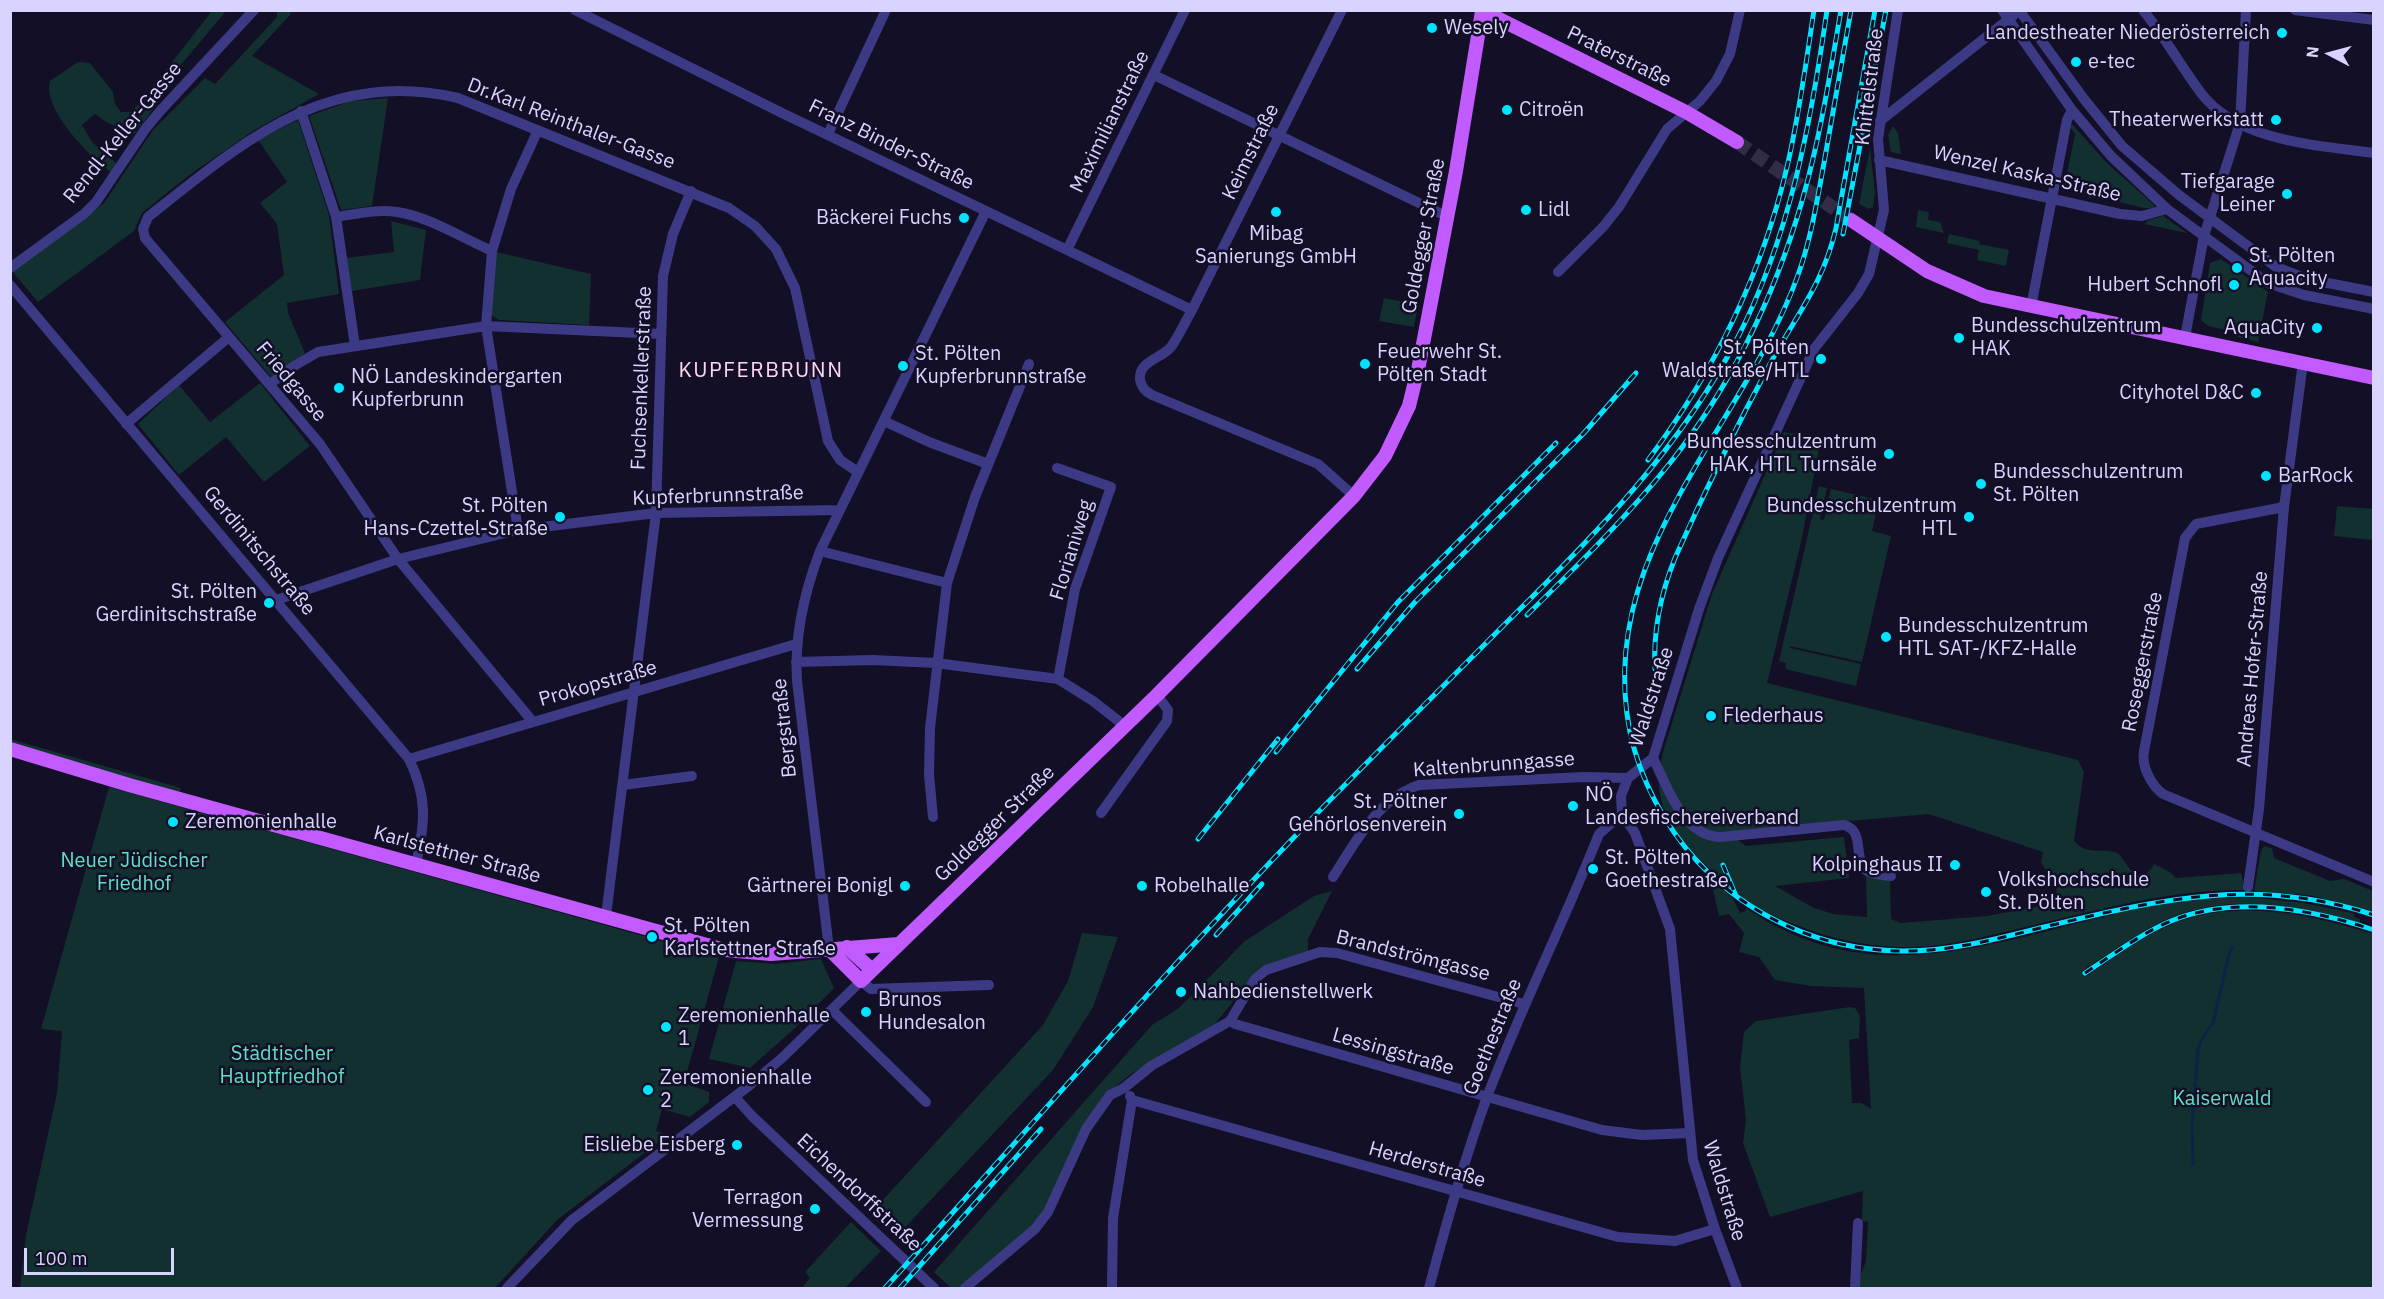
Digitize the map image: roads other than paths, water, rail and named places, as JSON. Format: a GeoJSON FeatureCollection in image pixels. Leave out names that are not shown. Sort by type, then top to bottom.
{"type":"FeatureCollection","features":[{"type":"Feature","properties":{"kind":"main road","name":"Praterstraße"},"geometry":{"type":"LineString","coordinates":[[1482,11],[1686,112],[1737,142]]}},
{"type":"Feature","properties":{"kind":"main road","name":"Goldegger Straße"},"geometry":{"type":"LineString","coordinates":[[861,981],[1157,695],[1354,496],[1386,456],[1409,406],[1419,365],[1448,217],[1482,11]]}},
{"type":"Feature","properties":{"kind":"main road"},"geometry":{"type":"LineString","coordinates":[[1851,220],[1927,271],[1984,296],[2373,378]]}},
{"type":"Feature","properties":{"kind":"main road","name":"Karlstettner Straße"},"geometry":{"type":"LineString","coordinates":[[10,749],[129,785],[737,951],[771,954],[899,944]]}},
{"type":"Feature","properties":{"kind":"main road"},"geometry":{"type":"LineString","coordinates":[[847,947],[872,970]]}},
{"type":"Feature","properties":{"kind":"main road"},"geometry":{"type":"LineString","coordinates":[[829,949],[861,981]]}},
{"type":"Feature","properties":{"kind":"street","name":"Rendl-Keller-Gasse"},"geometry":{"type":"LineString","coordinates":[[10,268],[84,214],[96,202],[146,128],[254,10]]}},
{"type":"Feature","properties":{"kind":"street","name":"Franz Binder-Straße"},"geometry":{"type":"LineString","coordinates":[[575,10],[782,113],[1192,310]]}},
{"type":"Feature","properties":{"kind":"street"},"geometry":{"type":"LineString","coordinates":[[828,134],[886,10]]}},
{"type":"Feature","properties":{"kind":"street","name":"Maximilianstraße"},"geometry":{"type":"LineString","coordinates":[[1067,250],[1185,10]]}},
{"type":"Feature","properties":{"kind":"street","name":"Keimstraße"},"geometry":{"type":"LineString","coordinates":[[1342,10],[1192,310],[1170,349],[1142,368],[1141,383],[1146,391],[1318,464],[1354,496]]}},
{"type":"Feature","properties":{"kind":"street"},"geometry":{"type":"LineString","coordinates":[[1558,272],[1603,227],[1619,207],[1667,129],[1700,101],[1724,70],[1740,10]]}},
{"type":"Feature","properties":{"kind":"street","name":"Khittelstraße"},"geometry":{"type":"LineString","coordinates":[[1877,239],[1884,210],[1879,160],[1880,121],[1898,10]]}},
{"type":"Feature","properties":{"kind":"street"},"geometry":{"type":"LineString","coordinates":[[2142,10],[2201,93],[2227,117],[2290,141],[2373,153]]}},
{"type":"Feature","properties":{"kind":"street"},"geometry":{"type":"LineString","coordinates":[[2185,337],[2204,236],[2240,123],[2246,10]]}},
{"type":"Feature","properties":{"kind":"street"},"geometry":{"type":"LineString","coordinates":[[2295,10],[2351,14],[2373,20]]}},
{"type":"Feature","properties":{"kind":"street"},"geometry":{"type":"LineString","coordinates":[[1880,121],[2005,15],[2020,11],[2084,99],[2122,146],[2179,195],[2276,267],[2307,279],[2373,292]]}},
{"type":"Feature","properties":{"kind":"street"},"geometry":{"type":"LineString","coordinates":[[2005,15],[2072,110],[2111,156],[2167,209],[2268,283],[2304,295],[2373,309]]}},
{"type":"Feature","properties":{"kind":"street"},"geometry":{"type":"LineString","coordinates":[[1154,75],[1448,217]]}},
{"type":"Feature","properties":{"kind":"street","name":"Dr.Karl Reinthaler-Gasse"},"geometry":{"type":"LineString","coordinates":[[145,238],[143,229],[147,217],[231,151],[301,111],[351,95],[384,91],[430,92],[458,98],[691,191],[729,208],[755,226],[776,249],[795,288],[828,441],[840,460],[858,472]]}},
{"type":"Feature","properties":{"kind":"street"},"geometry":{"type":"LineString","coordinates":[[2031,307],[2067,120],[2072,110]]}},
{"type":"Feature","properties":{"kind":"street"},"geometry":{"type":"LineString","coordinates":[[301,111],[336,217],[355,346]]}},
{"type":"Feature","properties":{"kind":"street"},"geometry":{"type":"LineString","coordinates":[[518,530],[486,326],[492,251],[512,189],[538,130]]}},
{"type":"Feature","properties":{"kind":"street","name":"Wenzel Kaska-Straße"},"geometry":{"type":"LineString","coordinates":[[1879,160],[2131,215],[2142,216],[2167,209]]}},
{"type":"Feature","properties":{"kind":"street","name":"Fuchsenkellerstraße"},"geometry":{"type":"LineString","coordinates":[[606,916],[656,513],[663,276],[673,234],[691,191]]}},
{"type":"Feature","properties":{"kind":"street"},"geometry":{"type":"LineString","coordinates":[[336,217],[371,211],[396,212],[418,217],[492,251]]}},
{"type":"Feature","properties":{"kind":"street"},"geometry":{"type":"LineString","coordinates":[[840,510],[986,211]]}},
{"type":"Feature","properties":{"kind":"street","name":"Friedgasse"},"geometry":{"type":"LineString","coordinates":[[145,238],[320,444],[398,559],[533,722]]}},
{"type":"Feature","properties":{"kind":"street","name":"Waldstraße"},"geometry":{"type":"LineString","coordinates":[[1628,778],[1653,758],[1699,609],[1718,558],[1814,349],[1869,274],[1877,239]]}},
{"type":"Feature","properties":{"kind":"street","name":"Gerdinitschstraße"},"geometry":{"type":"LineString","coordinates":[[10,285],[409,759],[418,778],[423,798],[424,819],[416,864]]}},
{"type":"Feature","properties":{"kind":"street"},"geometry":{"type":"LineString","coordinates":[[270,384],[318,352],[486,326],[661,334]]}},
{"type":"Feature","properties":{"kind":"street"},"geometry":{"type":"LineString","coordinates":[[126,424],[230,337]]}},
{"type":"Feature","properties":{"kind":"street","name":"Andreas Hofer-Straße"},"geometry":{"type":"LineString","coordinates":[[2248,887],[2256,834],[2284,507],[2303,362]]}},
{"type":"Feature","properties":{"kind":"street"},"geometry":{"type":"LineString","coordinates":[[933,817],[929,775],[930,728],[947,583],[964,526],[1029,364]]}},
{"type":"Feature","properties":{"kind":"street"},"geometry":{"type":"LineString","coordinates":[[884,421],[929,442],[988,464]]}},
{"type":"Feature","properties":{"kind":"street","name":"Florianiweg"},"geometry":{"type":"LineString","coordinates":[[1057,468],[1111,487],[1076,589],[1058,680]]}},
{"type":"Feature","properties":{"kind":"street","name":"Roseggerstraße"},"geometry":{"type":"LineString","coordinates":[[2284,507],[2196,524],[2186,538],[2144,750],[2145,767],[2153,783],[2163,794],[2373,882]]}},
{"type":"Feature","properties":{"kind":"street","name":"Kupferbrunnstraße"},"geometry":{"type":"LineString","coordinates":[[276,600],[398,559],[518,530],[656,513],[840,510]]}},
{"type":"Feature","properties":{"kind":"street","name":"Bergstraße"},"geometry":{"type":"LineString","coordinates":[[829,949],[796,662],[796,644],[803,604],[820,551],[840,510]]}},
{"type":"Feature","properties":{"kind":"street"},"geometry":{"type":"LineString","coordinates":[[820,551],[947,583]]}},
{"type":"Feature","properties":{"kind":"street","name":"Prokopstraße"},"geometry":{"type":"LineString","coordinates":[[409,759],[796,644]]}},
{"type":"Feature","properties":{"kind":"street"},"geometry":{"type":"LineString","coordinates":[[796,662],[873,660],[936,663],[1058,680],[1094,701],[1125,726]]}},
{"type":"Feature","properties":{"kind":"street"},"geometry":{"type":"LineString","coordinates":[[1101,813],[1167,721],[1168,710],[1157,695]]}},
{"type":"Feature","properties":{"kind":"street"},"geometry":{"type":"LineString","coordinates":[[1653,758],[1680,810],[1701,833],[1720,837],[1844,825],[1856,834],[1862,865],[1868,871],[1891,876]]}},
{"type":"Feature","properties":{"kind":"street"},"geometry":{"type":"LineString","coordinates":[[622,785],[692,776]]}},
{"type":"Feature","properties":{"kind":"street","name":"Kaltenbrunngasse"},"geometry":{"type":"LineString","coordinates":[[1334,878],[1364,829],[1393,798],[1419,785],[1549,778],[1628,778]]}},
{"type":"Feature","properties":{"kind":"street"},"geometry":{"type":"LineString","coordinates":[[1622,814],[1621,796],[1628,778]]}},
{"type":"Feature","properties":{"kind":"street","name":"Waldstraße"},"geometry":{"type":"LineString","coordinates":[[1622,814],[1635,833],[1670,929],[1693,1160],[1737,1288]]}},
{"type":"Feature","properties":{"kind":"street","name":"Goethestraße"},"geometry":{"type":"LineString","coordinates":[[1429,1288],[1455,1191],[1487,1098],[1524,1004],[1599,834],[1622,814]]}},
{"type":"Feature","properties":{"kind":"street","name":"Brandströmgasse"},"geometry":{"type":"LineString","coordinates":[[965,1288],[1042,1221],[1086,1129],[1105,1100],[1125,1088],[1151,1066],[1230,1021],[1256,979],[1266,970],[1287,962],[1328,952],[1524,1004]]}},
{"type":"Feature","properties":{"kind":"street"},"geometry":{"type":"LineString","coordinates":[[861,981],[871,989],[989,985]]}},
{"type":"Feature","properties":{"kind":"street","name":"Goldegger Straße"},"geometry":{"type":"LineString","coordinates":[[507,1288],[572,1220],[735,1097],[782,1058],[861,981]]}},
{"type":"Feature","properties":{"kind":"street"},"geometry":{"type":"LineString","coordinates":[[832,1010],[926,1102]]}},
{"type":"Feature","properties":{"kind":"street","name":"Lessingstraße"},"geometry":{"type":"LineString","coordinates":[[1230,1021],[1602,1130],[1642,1135],[1689,1133]]}},
{"type":"Feature","properties":{"kind":"street"},"geometry":{"type":"LineString","coordinates":[[1112,1288],[1113,1218],[1132,1100],[1125,1088]]}},
{"type":"Feature","properties":{"kind":"street","name":"Eichendorffstraße"},"geometry":{"type":"LineString","coordinates":[[735,1097],[752,1116],[934,1288]]}},
{"type":"Feature","properties":{"kind":"street","name":"Herderstraße"},"geometry":{"type":"LineString","coordinates":[[1132,1100],[1618,1237],[1675,1241],[1715,1229]]}},
{"type":"Feature","properties":{"kind":"street"},"geometry":{"type":"LineString","coordinates":[[1855,1288],[1858,1223]]}},
{"type":"Feature","properties":{"kind":"waterway"},"geometry":{"type":"LineString","coordinates":[[2193,1165],[2192,1127],[2198,1049],[2201,1040],[2213,1023],[2232,947]]}},
{"type":"Feature","properties":{"kind":"tunnel"},"geometry":{"type":"LineString","coordinates":[[1737,142],[1851,220]]}},
{"type":"Feature","properties":{"kind":"railway"},"geometry":{"type":"LineString","coordinates":[[1648,460],[1694,393],[1714,357],[1749,284],[1764,246],[1787,167],[1814,10]]}},
{"type":"Feature","properties":{"kind":"railway"},"geometry":{"type":"LineString","coordinates":[[885,1288],[1160,981],[1272,860],[1572,557],[1634,489],[1662,454],[1714,379],[1737,339],[1771,260],[1796,178],[1814,95],[1827,10]]}},
{"type":"Feature","properties":{"kind":"railway"},"geometry":{"type":"LineString","coordinates":[[1527,615],[1583,560],[1654,483],[1713,403],[1749,338],[1779,271],[1802,201],[1829,82],[1841,10]]}},
{"type":"Feature","properties":{"kind":"railway"},"geometry":{"type":"LineString","coordinates":[[1851,10],[1816,206],[1807,248],[1798,275],[1774,332],[1680,494],[1653,549],[1633,607],[1625,667],[1630,732],[1640,767],[1664,817],[1697,861],[1740,899],[1789,927],[1815,937],[1871,949],[1918,951],[1955,947],[2128,908],[2208,896],[2248,894],[2288,896],[2330,903],[2374,915]]}},
{"type":"Feature","properties":{"kind":"railway"},"geometry":{"type":"LineString","coordinates":[[1655,669],[1655,641],[1659,612],[1675,558],[1733,436],[1824,266],[1836,228],[1875,10]]}},
{"type":"Feature","properties":{"kind":"railway"},"geometry":{"type":"LineString","coordinates":[[1843,234],[1886,10]]}},
{"type":"Feature","properties":{"kind":"railway"},"geometry":{"type":"LineString","coordinates":[[1357,669],[1415,602],[1584,433],[1636,373]]}},
{"type":"Feature","properties":{"kind":"railway"},"geometry":{"type":"LineString","coordinates":[[1276,752],[1398,602],[1556,443]]}},
{"type":"Feature","properties":{"kind":"railway"},"geometry":{"type":"LineString","coordinates":[[1198,839],[1278,739]]}},
{"type":"Feature","properties":{"kind":"railway"},"geometry":{"type":"LineString","coordinates":[[1723,865],[1736,896]]}},
{"type":"Feature","properties":{"kind":"railway"},"geometry":{"type":"LineString","coordinates":[[1216,935],[1262,884]]}},
{"type":"Feature","properties":{"kind":"railway"},"geometry":{"type":"LineString","coordinates":[[2085,973],[2160,926],[2196,913],[2221,908],[2247,907],[2299,911],[2374,930]]}},
{"type":"Feature","properties":{"kind":"railway"},"geometry":{"type":"LineString","coordinates":[[900,1288],[1041,1129]]}},
{"type":"Feature","properties":{"kind":"place","name":"Wesely"},"geometry":{"type":"Point","coordinates":[1432,28]}},
{"type":"Feature","properties":{"kind":"place","name":"Landestheater Niederösterreich"},"geometry":{"type":"Point","coordinates":[2282,33]}},
{"type":"Feature","properties":{"kind":"place","name":"e-tec"},"geometry":{"type":"Point","coordinates":[2076,62]}},
{"type":"Feature","properties":{"kind":"place","name":"Citroën"},"geometry":{"type":"Point","coordinates":[1507,110]}},
{"type":"Feature","properties":{"kind":"place","name":"Theaterwerkstatt"},"geometry":{"type":"Point","coordinates":[2276,120]}},
{"type":"Feature","properties":{"kind":"place","name":"Tiefgarage Leiner"},"geometry":{"type":"Point","coordinates":[2287,194]}},
{"type":"Feature","properties":{"kind":"place","name":"Lidl"},"geometry":{"type":"Point","coordinates":[1526,210]}},
{"type":"Feature","properties":{"kind":"place","name":"Mibag Sanierungs GmbH"},"geometry":{"type":"Point","coordinates":[1276,212]}},
{"type":"Feature","properties":{"kind":"place","name":"Bäckerei Fuchs"},"geometry":{"type":"Point","coordinates":[964,218]}},
{"type":"Feature","properties":{"kind":"place","name":"St. Pölten Aquacity"},"geometry":{"type":"Point","coordinates":[2237,268]}},
{"type":"Feature","properties":{"kind":"place","name":"Hubert Schnofl"},"geometry":{"type":"Point","coordinates":[2234,285]}},
{"type":"Feature","properties":{"kind":"place","name":"AquaCity"},"geometry":{"type":"Point","coordinates":[2317,328]}},
{"type":"Feature","properties":{"kind":"place","name":"Bundesschulzentrum HAK"},"geometry":{"type":"Point","coordinates":[1959,338]}},
{"type":"Feature","properties":{"kind":"place","name":"St. Pölten Waldstraße/HTL"},"geometry":{"type":"Point","coordinates":[1821,359]}},
{"type":"Feature","properties":{"kind":"place","name":"Feuerwehr St. Pölten Stadt"},"geometry":{"type":"Point","coordinates":[1365,364]}},
{"type":"Feature","properties":{"kind":"place","name":"St. Pölten Kupferbrunnstraße"},"geometry":{"type":"Point","coordinates":[903,366]}},
{"type":"Feature","properties":{"kind":"place","name":"NÖ Landeskindergarten Kupferbrunn"},"geometry":{"type":"Point","coordinates":[339,388]}},
{"type":"Feature","properties":{"kind":"place","name":"Cityhotel D&C"},"geometry":{"type":"Point","coordinates":[2256,393]}},
{"type":"Feature","properties":{"kind":"place","name":"Bundesschulzentrum HAK, HTL Turnsäle"},"geometry":{"type":"Point","coordinates":[1889,454]}},
{"type":"Feature","properties":{"kind":"place","name":"BarRock"},"geometry":{"type":"Point","coordinates":[2266,476]}},
{"type":"Feature","properties":{"kind":"place","name":"Bundesschulzentrum St. Pölten"},"geometry":{"type":"Point","coordinates":[1981,484]}},
{"type":"Feature","properties":{"kind":"place","name":"St. Pölten Hans-Czettel-Straße"},"geometry":{"type":"Point","coordinates":[560,517]}},
{"type":"Feature","properties":{"kind":"place","name":"Bundesschulzentrum HTL"},"geometry":{"type":"Point","coordinates":[1969,517]}},
{"type":"Feature","properties":{"kind":"place","name":"St. Pölten Gerdinitschstraße"},"geometry":{"type":"Point","coordinates":[269,603]}},
{"type":"Feature","properties":{"kind":"place","name":"Bundesschulzentrum HTL SAT-/KFZ-Halle"},"geometry":{"type":"Point","coordinates":[1886,637]}},
{"type":"Feature","properties":{"kind":"place","name":"Flederhaus"},"geometry":{"type":"Point","coordinates":[1711,716]}},
{"type":"Feature","properties":{"kind":"place","name":"NÖ Landesfischereiverband"},"geometry":{"type":"Point","coordinates":[1573,806]}},
{"type":"Feature","properties":{"kind":"place","name":"St. Pöltner Gehörlosenverein"},"geometry":{"type":"Point","coordinates":[1459,814]}},
{"type":"Feature","properties":{"kind":"place","name":"Zeremonienhalle"},"geometry":{"type":"Point","coordinates":[173,822]}},
{"type":"Feature","properties":{"kind":"place","name":"Kolpinghaus II"},"geometry":{"type":"Point","coordinates":[1955,865]}},
{"type":"Feature","properties":{"kind":"place","name":"St. Pölten Goethestraße"},"geometry":{"type":"Point","coordinates":[1593,869]}},
{"type":"Feature","properties":{"kind":"place","name":"Gärtnerei Bonigl"},"geometry":{"type":"Point","coordinates":[905,886]}},
{"type":"Feature","properties":{"kind":"place","name":"Robelhalle"},"geometry":{"type":"Point","coordinates":[1142,886]}},
{"type":"Feature","properties":{"kind":"place","name":"Volkshochschule St. Pölten"},"geometry":{"type":"Point","coordinates":[1986,892]}},
{"type":"Feature","properties":{"kind":"place","name":"St. Pölten Karlstettner Straße"},"geometry":{"type":"Point","coordinates":[652,937]}},
{"type":"Feature","properties":{"kind":"place","name":"Nahbedienstellwerk"},"geometry":{"type":"Point","coordinates":[1181,992]}},
{"type":"Feature","properties":{"kind":"place","name":"Brunos Hundesalon"},"geometry":{"type":"Point","coordinates":[866,1012]}},
{"type":"Feature","properties":{"kind":"place","name":"Zeremonienhalle 1"},"geometry":{"type":"Point","coordinates":[666,1027]}},
{"type":"Feature","properties":{"kind":"place","name":"Zeremonienhalle 2"},"geometry":{"type":"Point","coordinates":[648,1090]}},
{"type":"Feature","properties":{"kind":"place","name":"Eisliebe Eisberg"},"geometry":{"type":"Point","coordinates":[737,1145]}},
{"type":"Feature","properties":{"kind":"place","name":"Terragon Vermessung"},"geometry":{"type":"Point","coordinates":[815,1209]}},
{"type":"Feature","properties":{"kind":"district","name":"KUPFERBRUNN"},"geometry":{"type":"Point","coordinates":[761,371]}},
{"type":"Feature","properties":{"kind":"park label","name":"Neuer Jüdischer Friedhof"},"geometry":{"type":"Point","coordinates":[134,872]}},
{"type":"Feature","properties":{"kind":"park label","name":"Städtischer Hauptfriedhof"},"geometry":{"type":"Point","coordinates":[282,1066]}},
{"type":"Feature","properties":{"kind":"park label","name":"Kaiserwald"},"geometry":{"type":"Point","coordinates":[2222,1099]}}]}
